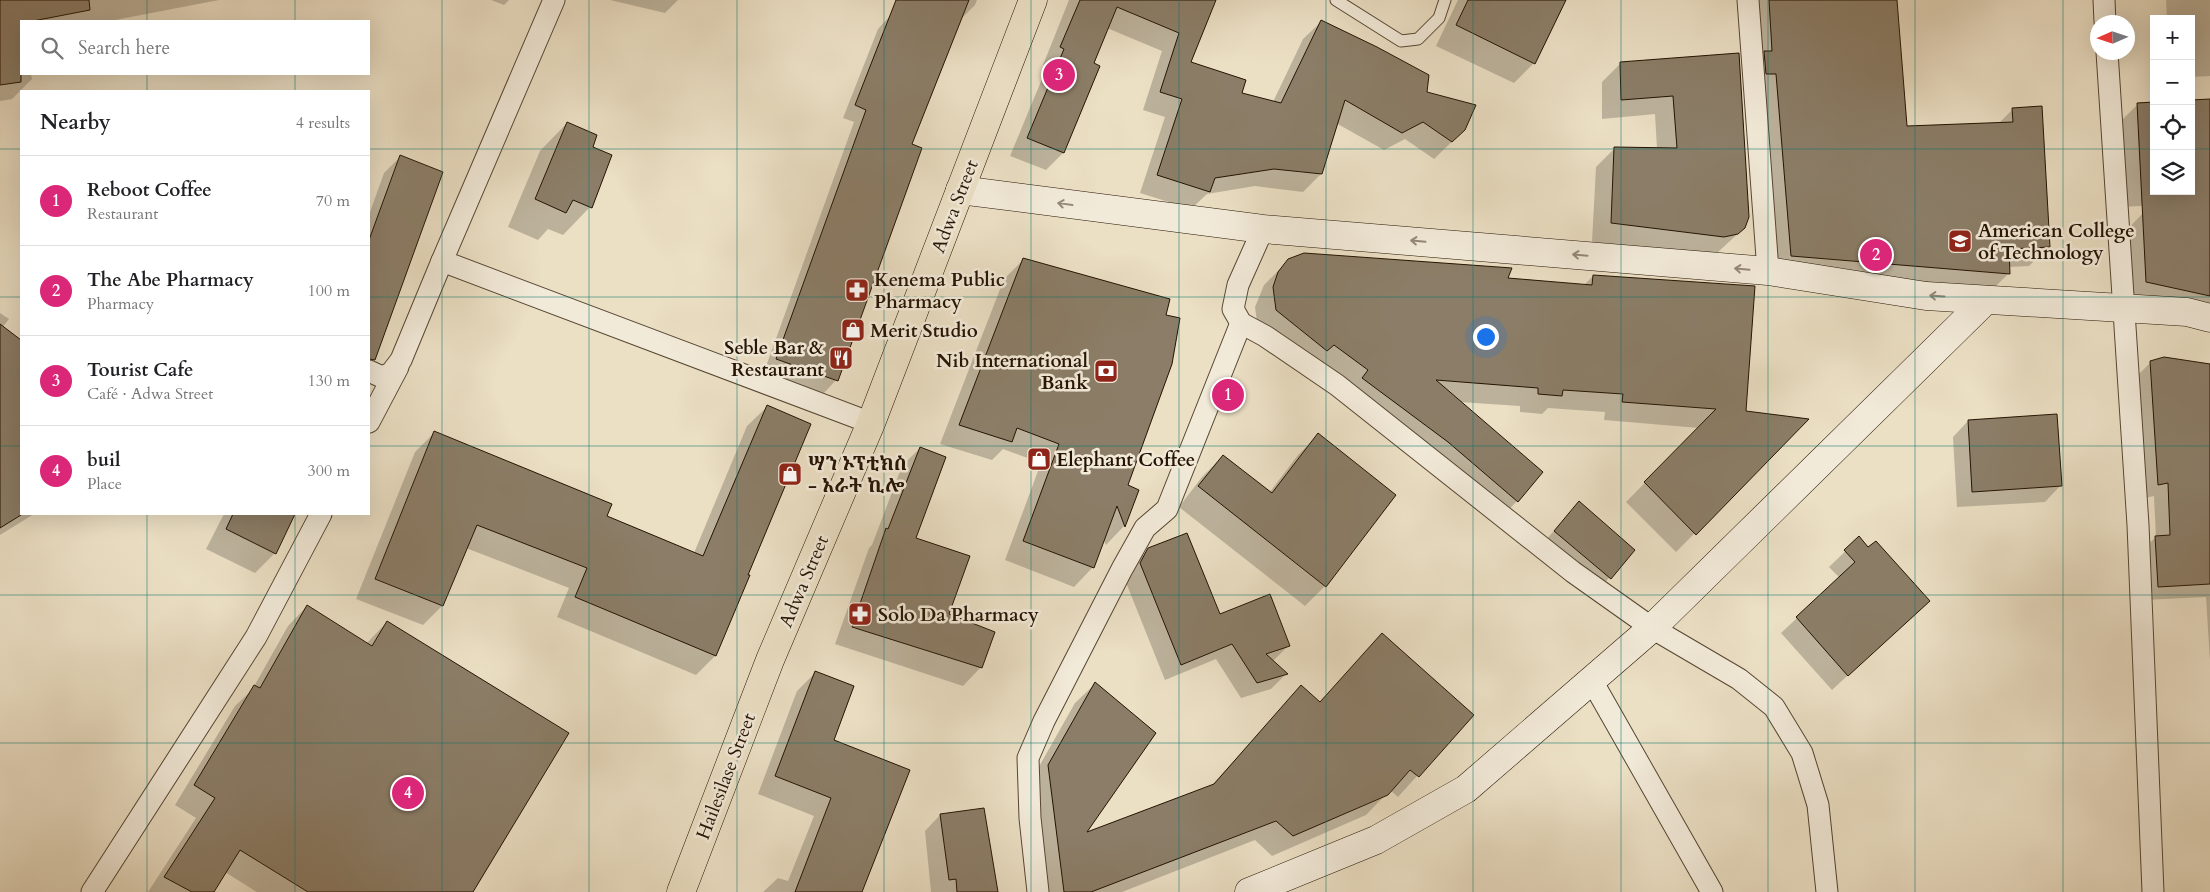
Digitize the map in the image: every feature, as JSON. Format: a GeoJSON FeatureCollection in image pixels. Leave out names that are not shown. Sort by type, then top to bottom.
{"type":"FeatureCollection","features":[{"type":"Feature","properties":{"kind":"main road","name":"Adwa Street"},"geometry":{"type":"LineString","coordinates":[[770,660],[871,422],[1033,0]]}},
{"type":"Feature","properties":{"kind":"main road","name":"Hailesilase Street"},"geometry":{"type":"LineString","coordinates":[[681,892],[770,660]]}},
{"type":"Feature","properties":{"kind":"street"},"geometry":{"type":"LineString","coordinates":[[370,420],[401,360],[554,0]]}},
{"type":"Feature","properties":{"kind":"street"},"geometry":{"type":"LineString","coordinates":[[1748,0],[1768,271]]}},
{"type":"Feature","properties":{"kind":"street"},"geometry":{"type":"LineString","coordinates":[[2104,0],[2105,15]]}},
{"type":"Feature","properties":{"kind":"street"},"geometry":{"type":"LineString","coordinates":[[2108,60],[2138,525],[2154,892]]}},
{"type":"Feature","properties":{"kind":"street"},"geometry":{"type":"LineString","coordinates":[[960,190],[1263,229],[1768,271],[1926,296],[2187,312],[2210,318]]}},
{"type":"Feature","properties":{"kind":"street"},"geometry":{"type":"LineString","coordinates":[[1263,229],[1238,285],[1234,309],[1241,322],[1337,385],[1573,572],[1652,628],[1739,679],[1774,707],[1802,753],[1818,804],[1827,892]]}},
{"type":"Feature","properties":{"kind":"street"},"geometry":{"type":"LineString","coordinates":[[442,260],[871,422]]}},
{"type":"Feature","properties":{"kind":"street"},"geometry":{"type":"LineString","coordinates":[[1249,892],[1376,840],[1466,789],[1652,628],[1986,300]]}},
{"type":"Feature","properties":{"kind":"street"},"geometry":{"type":"LineString","coordinates":[[1038,892],[1030,818],[1028,758],[1044,721],[1122,569],[1145,528],[1167,509],[1241,322]]}},
{"type":"Feature","properties":{"kind":"street"},"geometry":{"type":"LineString","coordinates":[[370,371],[382,377],[391,374],[401,360]]}},
{"type":"Feature","properties":{"kind":"street"},"geometry":{"type":"LineString","coordinates":[[92,892],[256,637],[320,515]]}},
{"type":"Feature","properties":{"kind":"street"},"geometry":{"type":"LineString","coordinates":[[1592,681],[1712,892]]}},
{"type":"Feature","properties":{"kind":"lane"},"geometry":{"type":"LineString","coordinates":[[1336,0],[1401,41],[1418,39],[1439,18],[1445,0]]}},
{"type":"Feature","properties":{"kind":"building"},"geometry":{"type":"Polygon","coordinates":[[[0,0],[89,0],[90,10],[38,20],[20,20],[21,82],[0,85],[0,0]]]}},
{"type":"Feature","properties":{"kind":"building"},"geometry":{"type":"Polygon","coordinates":[[[896,0],[969,0],[912,144],[922,148],[838,381],[776,359],[866,110],[855,105],[896,0]]]}},
{"type":"Feature","properties":{"kind":"building"},"geometry":{"type":"Polygon","coordinates":[[[1080,0],[1216,0],[1191,62],[1246,80],[1242,93],[1281,103],[1321,20],[1429,75],[1427,92],[1476,105],[1465,130],[1452,142],[1423,122],[1402,133],[1345,100],[1322,174],[1274,169],[1215,178],[1210,192],[1157,175],[1182,99],[1160,92],[1179,33],[1117,7],[1094,63],[1100,66],[1064,153],[1027,138],[1064,49],[1060,47],[1080,0]]]}},
{"type":"Feature","properties":{"kind":"building"},"geometry":{"type":"Polygon","coordinates":[[[1468,0],[1566,0],[1535,64],[1456,25],[1468,0]]]}},
{"type":"Feature","properties":{"kind":"building"},"geometry":{"type":"Polygon","coordinates":[[[1769,0],[1897,0],[1907,126],[2013,122],[2012,108],[2042,106],[2050,247],[2009,249],[2010,274],[1791,256],[1776,74],[1766,74],[1764,51],[1772,51],[1769,0]]]}},
{"type":"Feature","properties":{"kind":"building"},"geometry":{"type":"Polygon","coordinates":[[[1739,53],[1749,217],[1745,228],[1738,234],[1724,237],[1611,223],[1614,147],[1677,148],[1673,96],[1621,100],[1620,62],[1739,53]]]}},
{"type":"Feature","properties":{"kind":"building"},"geometry":{"type":"Polygon","coordinates":[[[2210,99],[2210,296],[2146,282],[2137,103],[2150,102],[2150,195],[2195,195],[2195,100],[2210,99]]]}},
{"type":"Feature","properties":{"kind":"building"},"geometry":{"type":"Polygon","coordinates":[[[567,122],[597,135],[593,147],[612,155],[592,208],[573,200],[566,213],[535,199],[567,122]]]}},
{"type":"Feature","properties":{"kind":"building"},"geometry":{"type":"Polygon","coordinates":[[[400,155],[443,172],[375,360],[370,359],[370,237],[400,155]]]}},
{"type":"Feature","properties":{"kind":"building"},"geometry":{"type":"Polygon","coordinates":[[[1304,253],[1512,268],[1508,278],[1592,285],[1593,275],[1755,286],[1746,411],[1809,419],[1696,535],[1644,482],[1716,409],[1622,402],[1623,394],[1563,390],[1562,396],[1538,394],[1538,388],[1436,380],[1543,472],[1518,502],[1448,442],[1362,378],[1368,370],[1334,345],[1327,351],[1276,310],[1273,287],[1278,272],[1288,259],[1304,253]]]}},
{"type":"Feature","properties":{"kind":"building"},"geometry":{"type":"Polygon","coordinates":[[[1023,258],[1170,299],[1166,315],[1180,318],[1172,364],[1128,485],[1139,490],[1125,527],[1117,506],[1094,568],[1023,541],[1059,444],[1017,428],[1012,442],[959,425],[1023,258]]]}},
{"type":"Feature","properties":{"kind":"building"},"geometry":{"type":"Polygon","coordinates":[[[0,324],[20,339],[21,515],[0,528],[0,324]]]}},
{"type":"Feature","properties":{"kind":"building"},"geometry":{"type":"Polygon","coordinates":[[[2164,357],[2210,364],[2210,584],[2158,587],[2155,536],[2170,535],[2168,483],[2158,485],[2150,361],[2164,357]]]}},
{"type":"Feature","properties":{"kind":"building"},"geometry":{"type":"Polygon","coordinates":[[[767,405],[811,424],[716,656],[575,597],[587,568],[477,525],[443,606],[375,579],[434,431],[612,504],[607,516],[703,556],[767,405]]]}},
{"type":"Feature","properties":{"kind":"building"},"geometry":{"type":"Polygon","coordinates":[[[2057,414],[2062,486],[1972,492],[1968,420],[2057,414]]]}},
{"type":"Feature","properties":{"kind":"building"},"geometry":{"type":"Polygon","coordinates":[[[1318,433],[1396,495],[1326,587],[1198,486],[1223,455],[1272,493],[1318,433]]]}},
{"type":"Feature","properties":{"kind":"building"},"geometry":{"type":"Polygon","coordinates":[[[920,447],[946,457],[916,538],[970,556],[949,614],[995,632],[982,668],[852,627],[886,528],[888,529],[920,447]]]}},
{"type":"Feature","properties":{"kind":"building"},"geometry":{"type":"Polygon","coordinates":[[[1579,501],[1635,550],[1611,579],[1554,531],[1579,501]]]}},
{"type":"Feature","properties":{"kind":"building"},"geometry":{"type":"Polygon","coordinates":[[[233,515],[295,515],[276,554],[226,529],[233,515]]]}},
{"type":"Feature","properties":{"kind":"building"},"geometry":{"type":"Polygon","coordinates":[[[1187,533],[1220,614],[1270,594],[1290,646],[1266,654],[1288,674],[1257,683],[1232,644],[1181,665],[1140,563],[1148,548],[1187,533]]]}},
{"type":"Feature","properties":{"kind":"building"},"geometry":{"type":"Polygon","coordinates":[[[1859,536],[1868,547],[1876,541],[1930,601],[1848,676],[1796,617],[1855,562],[1844,550],[1859,536]]]}},
{"type":"Feature","properties":{"kind":"building"},"geometry":{"type":"Polygon","coordinates":[[[307,605],[372,646],[387,621],[569,733],[473,892],[308,892],[240,850],[214,892],[192,892],[164,877],[215,798],[194,785],[254,685],[260,688],[307,605]]]}},
{"type":"Feature","properties":{"kind":"building"},"geometry":{"type":"Polygon","coordinates":[[[1382,633],[1474,715],[1419,777],[1410,770],[1388,795],[1293,836],[1276,821],[1091,892],[1064,892],[1048,765],[1095,682],[1156,733],[1087,832],[1214,784],[1301,685],[1320,702],[1382,633]]]}},
{"type":"Feature","properties":{"kind":"building"},"geometry":{"type":"Polygon","coordinates":[[[815,671],[854,686],[834,740],[910,770],[862,892],[795,892],[831,798],[775,776],[815,671]]]}},
{"type":"Feature","properties":{"kind":"building"},"geometry":{"type":"Polygon","coordinates":[[[984,808],[998,892],[957,892],[956,879],[949,880],[940,814],[984,808]]]}},
{"type":"Feature","properties":{"kind":"place","name":"Tourist Cafe"},"geometry":{"type":"Point","coordinates":[1059,75]}},
{"type":"Feature","properties":{"kind":"place","name":"American College of Technology"},"geometry":{"type":"Point","coordinates":[1960,241]}},
{"type":"Feature","properties":{"kind":"place","name":"The Abe Pharmacy"},"geometry":{"type":"Point","coordinates":[1876,255]}},
{"type":"Feature","properties":{"kind":"place","name":"Kenema Public Pharmacy"},"geometry":{"type":"Point","coordinates":[857,290]}},
{"type":"Feature","properties":{"kind":"place","name":"Merit Studio"},"geometry":{"type":"Point","coordinates":[853,330]}},
{"type":"Feature","properties":{"kind":"place","name":"Seble Bar & Restaurant"},"geometry":{"type":"Point","coordinates":[841,358]}},
{"type":"Feature","properties":{"kind":"place","name":"Nib International Bank"},"geometry":{"type":"Point","coordinates":[1106,371]}},
{"type":"Feature","properties":{"kind":"place","name":"Reboot Coffee"},"geometry":{"type":"Point","coordinates":[1228,395]}},
{"type":"Feature","properties":{"kind":"place","name":"Elephant Coffee"},"geometry":{"type":"Point","coordinates":[1039,459]}},
{"type":"Feature","properties":{"kind":"place","name":"ሣን ኦፕቲክስ - አራት ኪሎ"},"geometry":{"type":"Point","coordinates":[790,474]}},
{"type":"Feature","properties":{"kind":"place","name":"Solo Da Pharmacy"},"geometry":{"type":"Point","coordinates":[860,614]}},
{"type":"Feature","properties":{"kind":"place","name":"buil"},"geometry":{"type":"Point","coordinates":[408,793]}}]}
